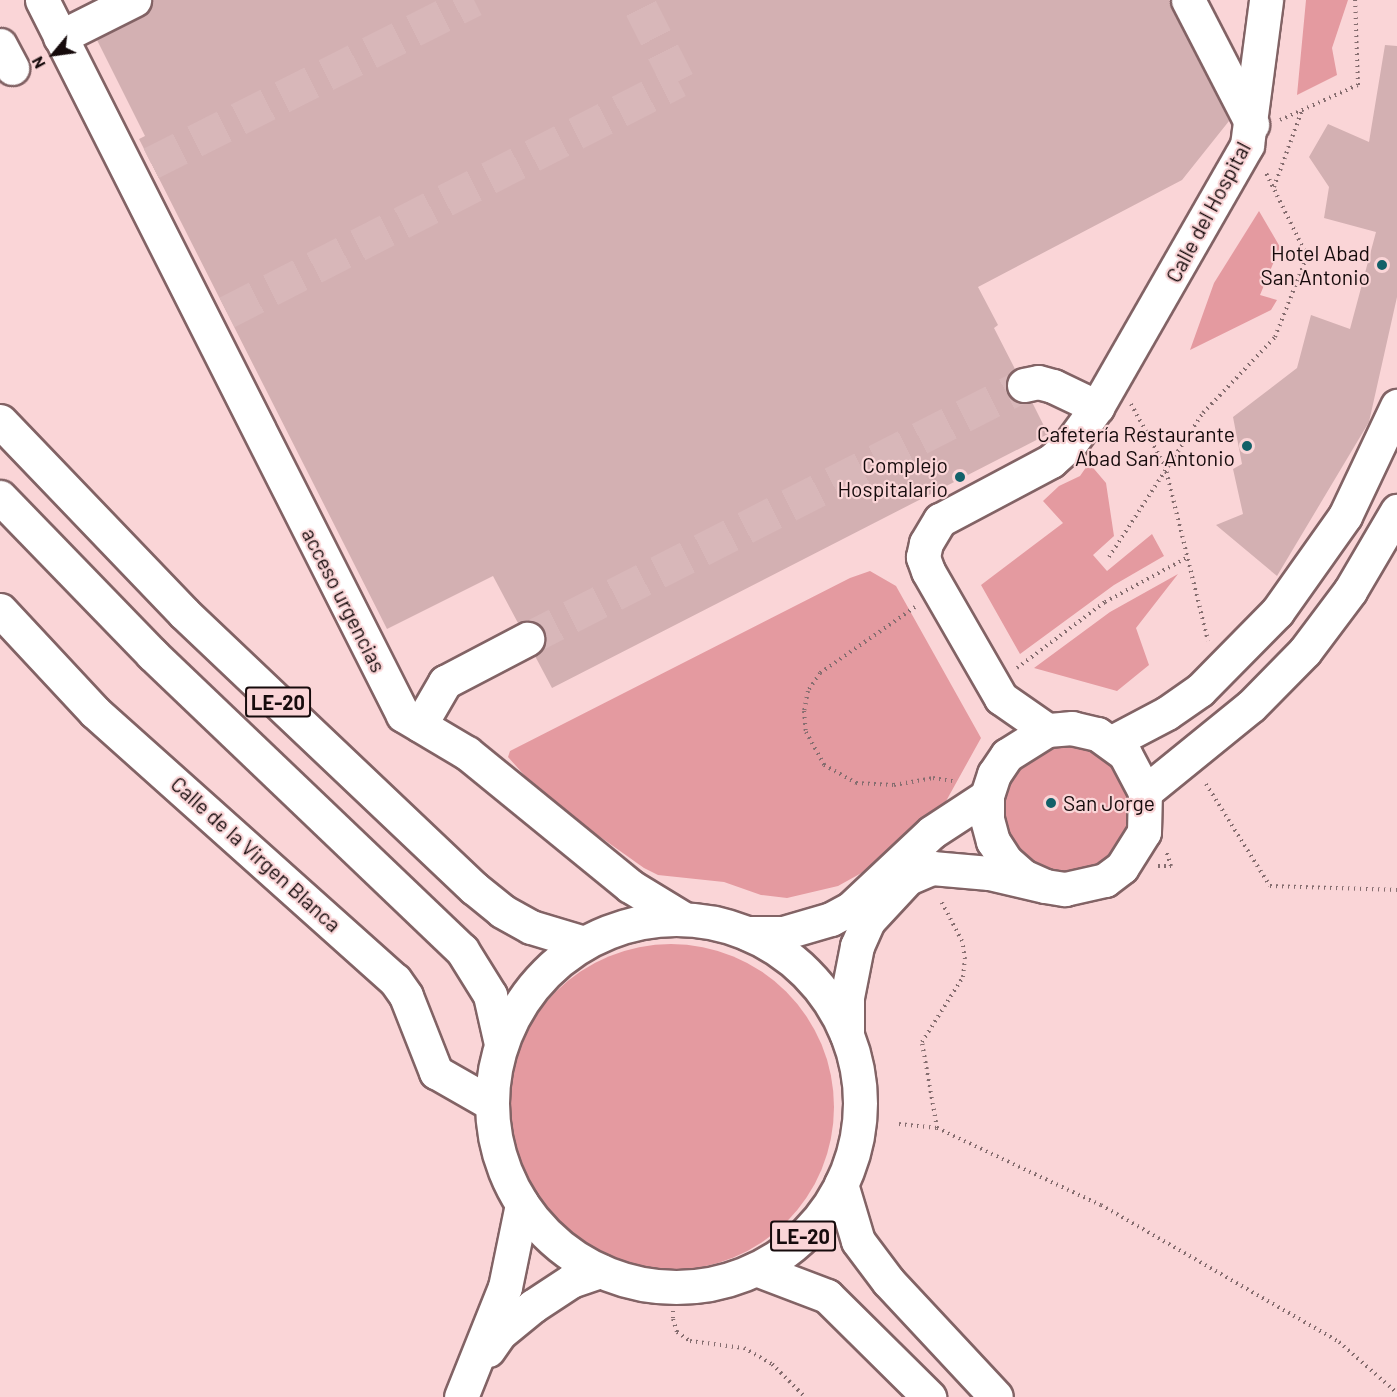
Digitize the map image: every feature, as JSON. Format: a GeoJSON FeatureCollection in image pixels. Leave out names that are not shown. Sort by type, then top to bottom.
{"type":"FeatureCollection","features":[{"type":"Feature","properties":{"kind":"main road","name":"acceso urgencias"},"geometry":{"type":"LineString","coordinates":[[42,0],[60,37],[140,169],[216,318],[403,715],[467,753],[630,886],[684,919]]}},
{"type":"Feature","properties":{"kind":"main road"},"geometry":{"type":"LineString","coordinates":[[60,37],[134,0]]}},
{"type":"Feature","properties":{"kind":"main road"},"geometry":{"type":"LineString","coordinates":[[1188,0],[1263,123]]}},
{"type":"Feature","properties":{"kind":"main road","name":"Calle del Hospital"},"geometry":{"type":"LineString","coordinates":[[1007,755],[1001,698],[928,571],[923,557],[926,543],[940,520],[1050,461],[1070,444],[1097,407],[1247,145],[1263,123],[1266,0]]}},
{"type":"Feature","properties":{"kind":"main road"},"geometry":{"type":"LineString","coordinates":[[1024,386],[1038,382],[1053,386],[1097,407]]}},
{"type":"Feature","properties":{"kind":"main road"},"geometry":{"type":"LineString","coordinates":[[1112,742],[1159,718],[1200,690],[1277,612],[1345,516],[1397,406]]}},
{"type":"Feature","properties":{"kind":"main road","name":"LE-20"},"geometry":{"type":"LineString","coordinates":[[0,421],[170,598],[474,888],[502,911],[531,927],[584,943]]}},
{"type":"Feature","properties":{"kind":"main road","name":"LE-20"},"geometry":{"type":"LineString","coordinates":[[0,497],[152,654],[462,950],[490,995],[501,1044]]}},
{"type":"Feature","properties":{"kind":"main road"},"geometry":{"type":"LineString","coordinates":[[1145,792],[1251,706],[1305,651],[1350,591],[1397,511]]}},
{"type":"Feature","properties":{"kind":"main road","name":"Calle de la Virgen Blanca"},"geometry":{"type":"LineString","coordinates":[[0,610],[95,712],[395,980],[406,996],[436,1072],[492,1104]]}},
{"type":"Feature","properties":{"kind":"main road"},"geometry":{"type":"LineString","coordinates":[[420,725],[446,682],[527,639]]}},
{"type":"Feature","properties":{"kind":"main road","name":"Calle del Hospital"},"geometry":{"type":"LineString","coordinates":[[1001,698],[1047,730]]}},
{"type":"Feature","properties":{"kind":"main road"},"geometry":{"type":"LineString","coordinates":[[847,1035],[847,997],[857,946],[868,921],[908,878],[932,868],[989,873],[1045,886],[1086,887],[1122,867],[1144,832],[1145,792],[1135,767],[1112,742],[1072,728],[1047,730],[1007,755],[994,774],[987,796],[987,819],[993,842],[1006,861],[1045,886]]}},
{"type":"Feature","properties":{"kind":"main road"},"geometry":{"type":"LineString","coordinates":[[747,933],[783,933],[831,919],[850,909],[932,832],[987,796]]}},
{"type":"Feature","properties":{"kind":"main road","name":"LE-20"},"geometry":{"type":"LineString","coordinates":[[684,919],[747,933],[779,951],[807,974],[830,1003],[847,1035],[859,1087],[856,1141],[841,1184],[806,1234],[756,1269],[708,1284],[673,1287],[633,1282],[600,1271],[570,1254],[544,1231],[522,1204],[506,1173],[495,1139],[492,1104],[501,1044],[515,1013],[534,986],[584,943],[632,924],[684,919]]}},
{"type":"Feature","properties":{"kind":"main road","name":"LE-20"},"geometry":{"type":"LineString","coordinates":[[841,1184],[858,1241],[888,1281],[996,1397]]}},
{"type":"Feature","properties":{"kind":"main road"},"geometry":{"type":"LineString","coordinates":[[463,1389],[505,1287],[522,1204]]}},
{"type":"Feature","properties":{"kind":"main road","name":"LE-20"},"geometry":{"type":"LineString","coordinates":[[756,1269],[827,1296],[929,1397]]}},
{"type":"Feature","properties":{"kind":"main road"},"geometry":{"type":"LineString","coordinates":[[463,1389],[508,1326],[571,1281],[600,1271]]}},
{"type":"Feature","properties":{"kind":"path"},"geometry":{"type":"LineString","coordinates":[[1263,123],[1302,110],[1358,85],[1355,0]]}},
{"type":"Feature","properties":{"kind":"path"},"geometry":{"type":"LineString","coordinates":[[1274,188],[1302,110]]}},
{"type":"Feature","properties":{"kind":"path"},"geometry":{"type":"LineString","coordinates":[[1109,557],[1165,466],[1203,413],[1275,337],[1307,256],[1263,167]]}},
{"type":"Feature","properties":{"kind":"path"},"geometry":{"type":"LineString","coordinates":[[1129,400],[1165,466],[1209,646]]}},
{"type":"Feature","properties":{"kind":"path"},"geometry":{"type":"LineString","coordinates":[[1016,668],[1105,602],[1188,557]]}},
{"type":"Feature","properties":{"kind":"path"},"geometry":{"type":"LineString","coordinates":[[915,607],[820,673],[808,691],[804,711],[806,732],[824,765],[856,783],[894,785],[933,778],[956,782]]}},
{"type":"Feature","properties":{"kind":"path"},"geometry":{"type":"LineString","coordinates":[[1206,784],[1269,886],[1397,890]]}},
{"type":"Feature","properties":{"kind":"path"},"geometry":{"type":"LineString","coordinates":[[937,1128],[922,1042],[963,977],[965,959],[962,941],[938,892]]}},
{"type":"Feature","properties":{"kind":"path"},"geometry":{"type":"LineString","coordinates":[[899,1124],[937,1128],[1101,1205],[1329,1336],[1397,1393]]}},
{"type":"Feature","properties":{"kind":"path"},"geometry":{"type":"LineString","coordinates":[[673,1287],[677,1332],[690,1341],[744,1348],[772,1364],[805,1397]]}},
{"type":"Feature","properties":{"kind":"shaded area"},"geometry":{"type":"Polygon","coordinates":[[[1306,0],[1348,0],[1332,48],[1337,75],[1297,95],[1306,0]]]}},
{"type":"Feature","properties":{"kind":"shaded area"},"geometry":{"type":"Polygon","coordinates":[[[1259,211],[1280,247],[1260,295],[1277,300],[1271,310],[1190,350],[1214,283],[1259,211]]]}},
{"type":"Feature","properties":{"kind":"shaded area"},"geometry":{"type":"Polygon","coordinates":[[[1089,463],[1106,483],[1114,536],[1093,555],[1107,571],[1152,534],[1164,556],[1114,585],[1020,654],[981,585],[1063,523],[1043,501],[1059,486],[1080,476],[1089,463]]]}},
{"type":"Feature","properties":{"kind":"shaded area"},"geometry":{"type":"Polygon","coordinates":[[[870,571],[896,586],[981,738],[945,803],[865,871],[838,886],[787,898],[761,895],[724,882],[658,875],[644,868],[544,797],[508,757],[510,751],[850,578],[870,571]]]}},
{"type":"Feature","properties":{"kind":"shaded area"},"geometry":{"type":"Polygon","coordinates":[[[1178,574],[1136,628],[1149,665],[1117,691],[1034,668],[1110,612],[1178,574]]]}},
{"type":"Feature","properties":{"kind":"shaded area"},"geometry":{"type":"Polygon","coordinates":[[[1067,747],[1091,752],[1111,765],[1124,785],[1129,809],[1124,833],[1111,853],[1091,866],[1067,871],[1043,866],[1023,853],[1010,833],[1005,809],[1010,785],[1023,765],[1043,752],[1067,747]]]}},
{"type":"Feature","properties":{"kind":"shaded area"},"geometry":{"type":"Polygon","coordinates":[[[671,944],[703,947],[733,956],[762,971],[786,992],[807,1016],[822,1045],[831,1075],[834,1107],[831,1139],[822,1169],[807,1198],[786,1222],[762,1243],[733,1258],[703,1267],[671,1270],[639,1267],[609,1258],[580,1243],[556,1222],[535,1198],[520,1169],[511,1139],[508,1107],[511,1075],[520,1045],[535,1016],[556,992],[580,971],[609,956],[639,947],[671,944]]]}},
{"type":"Feature","properties":{"kind":"building"},"geometry":{"type":"Polygon","coordinates":[[[153,0],[1169,0],[1229,121],[1182,180],[978,287],[998,325],[994,328],[1015,369],[1006,379],[1006,389],[1018,403],[1032,402],[1048,434],[552,688],[535,656],[546,640],[543,630],[528,620],[518,623],[493,576],[387,629],[139,139],[145,136],[97,40],[143,16],[153,0]]]}},
{"type":"Feature","properties":{"kind":"building","name":"Hotel Abad San Antonio"},"geometry":{"type":"Polygon","coordinates":[[[1385,45],[1397,46],[1397,297],[1369,422],[1277,576],[1216,525],[1243,514],[1233,469],[1242,464],[1233,417],[1297,368],[1311,315],[1350,329],[1376,232],[1324,218],[1329,187],[1309,157],[1328,124],[1369,142],[1385,45]]]}},
{"type":"Feature","properties":{"kind":"tunnel"},"geometry":{"type":"LineString","coordinates":[[151,163],[474,0]]}},
{"type":"Feature","properties":{"kind":"tunnel"},"geometry":{"type":"LineString","coordinates":[[227,312],[678,81],[637,0]]}},
{"type":"Feature","properties":{"kind":"tunnel"},"geometry":{"type":"LineString","coordinates":[[527,639],[1024,385]]}},
{"type":"Feature","properties":{"kind":"place","name":"Hotel Abad San Antonio"},"geometry":{"type":"Point","coordinates":[1382,265]}},
{"type":"Feature","properties":{"kind":"place","name":"Cafetería Restaurante Abad San Antonio"},"geometry":{"type":"Point","coordinates":[1247,446]}},
{"type":"Feature","properties":{"kind":"place","name":"Complejo Hospitalario"},"geometry":{"type":"Point","coordinates":[960,477]}},
{"type":"Feature","properties":{"kind":"place","name":"San Jorge"},"geometry":{"type":"Point","coordinates":[1051,803]}}]}
